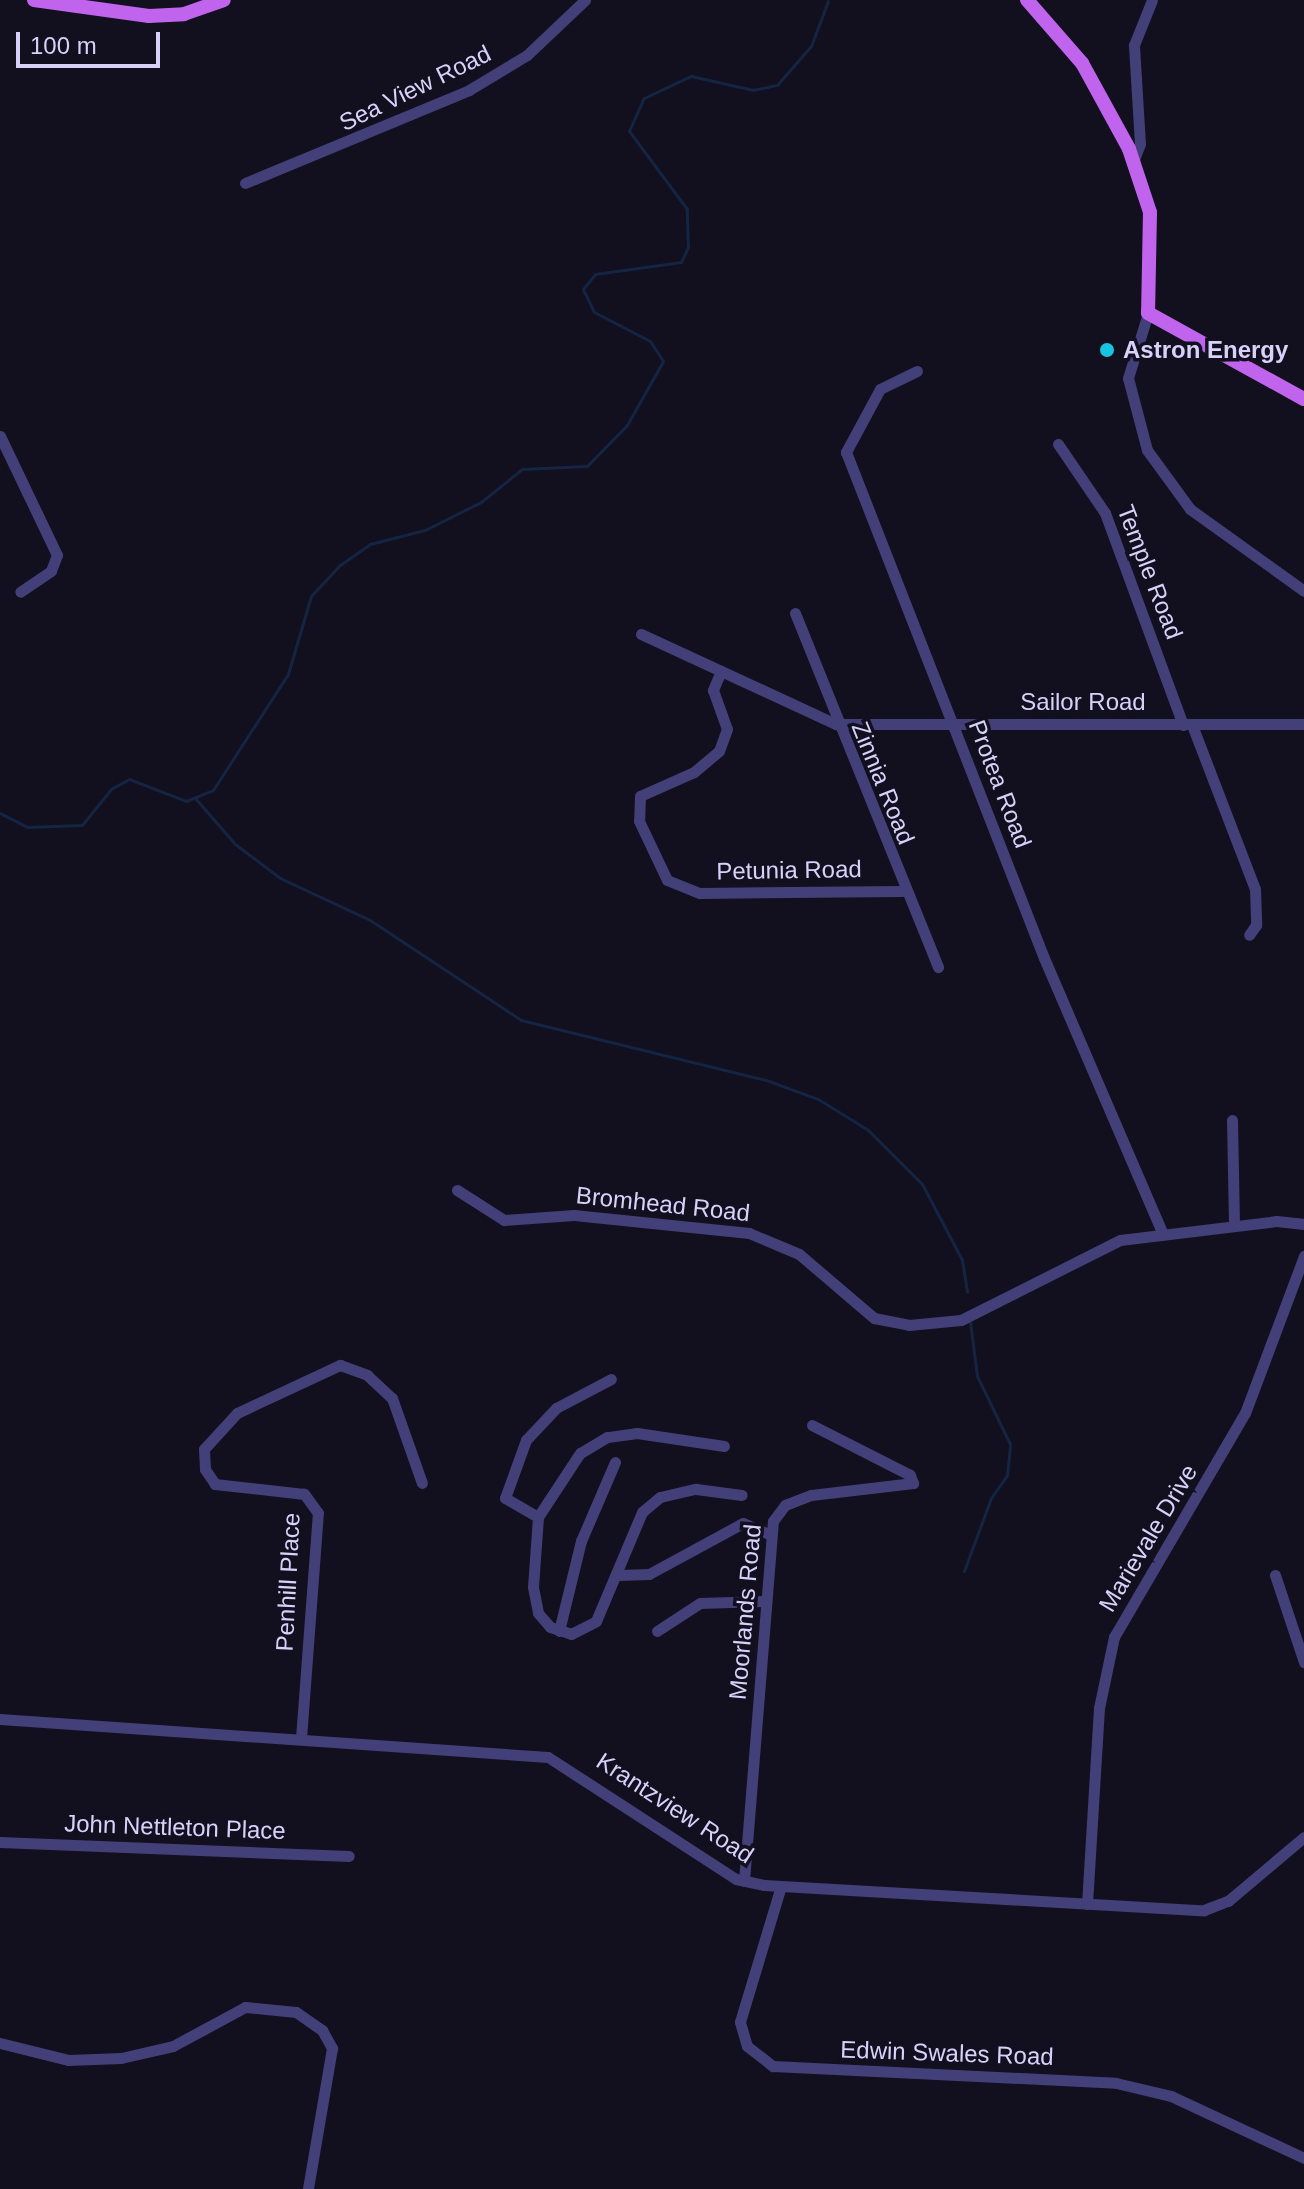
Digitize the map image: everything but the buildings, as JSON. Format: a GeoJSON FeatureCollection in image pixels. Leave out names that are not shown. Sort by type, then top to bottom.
{"type":"FeatureCollection","features":[{"type":"Feature","properties":{"kind":"main road"},"geometry":{"type":"LineString","coordinates":[[34,0],[118,15],[224,0]]}},
{"type":"Feature","properties":{"kind":"main road"},"geometry":{"type":"LineString","coordinates":[[1027,0],[1082,63],[1133,162],[1150,212],[1148,313],[1304,399]]}},
{"type":"Feature","properties":{"kind":"street","name":"Sea View Road"},"geometry":{"type":"LineString","coordinates":[[245,183],[469,90],[527,55],[585,0]]}},
{"type":"Feature","properties":{"kind":"street"},"geometry":{"type":"LineString","coordinates":[[1133,162],[1140,144],[1134,45],[1152,0]]}},
{"type":"Feature","properties":{"kind":"street"},"geometry":{"type":"LineString","coordinates":[[1148,313],[1128,378],[1135,422],[1155,464],[1204,521],[1304,591]]}},
{"type":"Feature","properties":{"kind":"street","name":"Protea Road"},"geometry":{"type":"LineString","coordinates":[[917,371],[880,389],[846,452],[1044,958],[1163,1234]]}},
{"type":"Feature","properties":{"kind":"street"},"geometry":{"type":"LineString","coordinates":[[0,436],[57,555],[51,571],[20,592]]}},
{"type":"Feature","properties":{"kind":"street","name":"Temple Road"},"geometry":{"type":"LineString","coordinates":[[1058,444],[1105,513],[1255,889],[1256,925],[1249,935]]}},
{"type":"Feature","properties":{"kind":"street","name":"Zinnia Road"},"geometry":{"type":"LineString","coordinates":[[795,613],[902,891],[938,967]]}},
{"type":"Feature","properties":{"kind":"street","name":"Sailor Road"},"geometry":{"type":"LineString","coordinates":[[641,634],[836,724],[1304,724]]}},
{"type":"Feature","properties":{"kind":"street","name":"Petunia Road"},"geometry":{"type":"LineString","coordinates":[[721,671],[713,690],[727,729],[719,751],[694,772],[649,786],[638,806],[649,846],[677,888],[902,891]]}},
{"type":"Feature","properties":{"kind":"street"},"geometry":{"type":"LineString","coordinates":[[1232,1120],[1234,1226]]}},
{"type":"Feature","properties":{"kind":"street","name":"Bromhead Road"},"geometry":{"type":"LineString","coordinates":[[457,1190],[504,1220],[574,1215],[749,1233],[799,1254],[874,1318],[909,1325],[961,1320],[1105,1245],[1163,1234],[1234,1226],[1304,1224]]}},
{"type":"Feature","properties":{"kind":"street"},"geometry":{"type":"LineString","coordinates":[[1291,1222],[1304,1216]]}},
{"type":"Feature","properties":{"kind":"street","name":"Marievale Drive"},"geometry":{"type":"LineString","coordinates":[[1087,1904],[1099,1708],[1114,1637],[1245,1413],[1304,1256]]}},
{"type":"Feature","properties":{"kind":"street","name":"Penhill Place"},"geometry":{"type":"LineString","coordinates":[[301,1738],[318,1513],[310,1498],[296,1492],[215,1484],[205,1469],[204,1449],[237,1413],[340,1365],[367,1375],[392,1398],[422,1483]]}},
{"type":"Feature","properties":{"kind":"street"},"geometry":{"type":"LineString","coordinates":[[538,1517],[505,1498],[526,1440],[556,1408],[611,1379]]}},
{"type":"Feature","properties":{"kind":"street","name":"Moorlands Road"},"geometry":{"type":"LineString","coordinates":[[744,1881],[771,1535],[778,1511],[794,1500],[913,1483],[910,1475],[812,1425]]}},
{"type":"Feature","properties":{"kind":"street"},"geometry":{"type":"LineString","coordinates":[[724,1446],[676,1435],[607,1437],[569,1463],[538,1517],[534,1602],[543,1621],[559,1631],[579,1633],[596,1621],[619,1575],[642,1512],[660,1497],[680,1489],[742,1495]]}},
{"type":"Feature","properties":{"kind":"street"},"geometry":{"type":"LineString","coordinates":[[559,1631],[581,1541],[615,1462]]}},
{"type":"Feature","properties":{"kind":"street"},"geometry":{"type":"LineString","coordinates":[[619,1575],[649,1574],[743,1523],[771,1535]]}},
{"type":"Feature","properties":{"kind":"street"},"geometry":{"type":"LineString","coordinates":[[1275,1575],[1304,1662]]}},
{"type":"Feature","properties":{"kind":"street"},"geometry":{"type":"LineString","coordinates":[[657,1631],[700,1603],[766,1601]]}},
{"type":"Feature","properties":{"kind":"street","name":"Krantzview Road"},"geometry":{"type":"LineString","coordinates":[[0,1719],[548,1757],[744,1881],[781,1886],[1184,1912],[1216,1907],[1304,1837]]}},
{"type":"Feature","properties":{"kind":"street","name":"John Nettleton Place"},"geometry":{"type":"LineString","coordinates":[[0,1842],[349,1856]]}},
{"type":"Feature","properties":{"kind":"street","name":"Edwin Swales Road"},"geometry":{"type":"LineString","coordinates":[[781,1886],[740,2022],[747,2046],[773,2066],[1116,2083],[1187,2102],[1304,2158]]}},
{"type":"Feature","properties":{"kind":"street"},"geometry":{"type":"LineString","coordinates":[[0,2043],[68,2060],[121,2058],[173,2046],[245,2007],[296,2012],[326,2034],[333,2056],[308,2189]]}},
{"type":"Feature","properties":{"kind":"waterway"},"geometry":{"type":"LineString","coordinates":[[0,813],[28,827],[82,825],[111,789],[129,779],[186,801],[213,790],[288,674],[311,596],[340,565],[370,544],[425,530],[481,502],[522,469],[587,466],[627,425],[663,361],[650,341],[594,312],[583,289],[595,274],[681,262],[688,247],[687,209],[629,131],[644,98],[691,76],[753,90],[777,85],[811,46],[828,1]]}},
{"type":"Feature","properties":{"kind":"waterway"},"geometry":{"type":"LineString","coordinates":[[195,798],[235,844],[280,878],[370,920],[521,1020],[766,1080],[818,1099],[868,1130],[922,1184],[962,1260],[967,1292]]}},
{"type":"Feature","properties":{"kind":"waterway"},"geometry":{"type":"LineString","coordinates":[[964,1571],[991,1498],[1007,1475],[1010,1444],[977,1376],[970,1321]]}},
{"type":"Feature","properties":{"kind":"place","name":"Astron Energy"},"geometry":{"type":"Point","coordinates":[1107,350]}}]}
